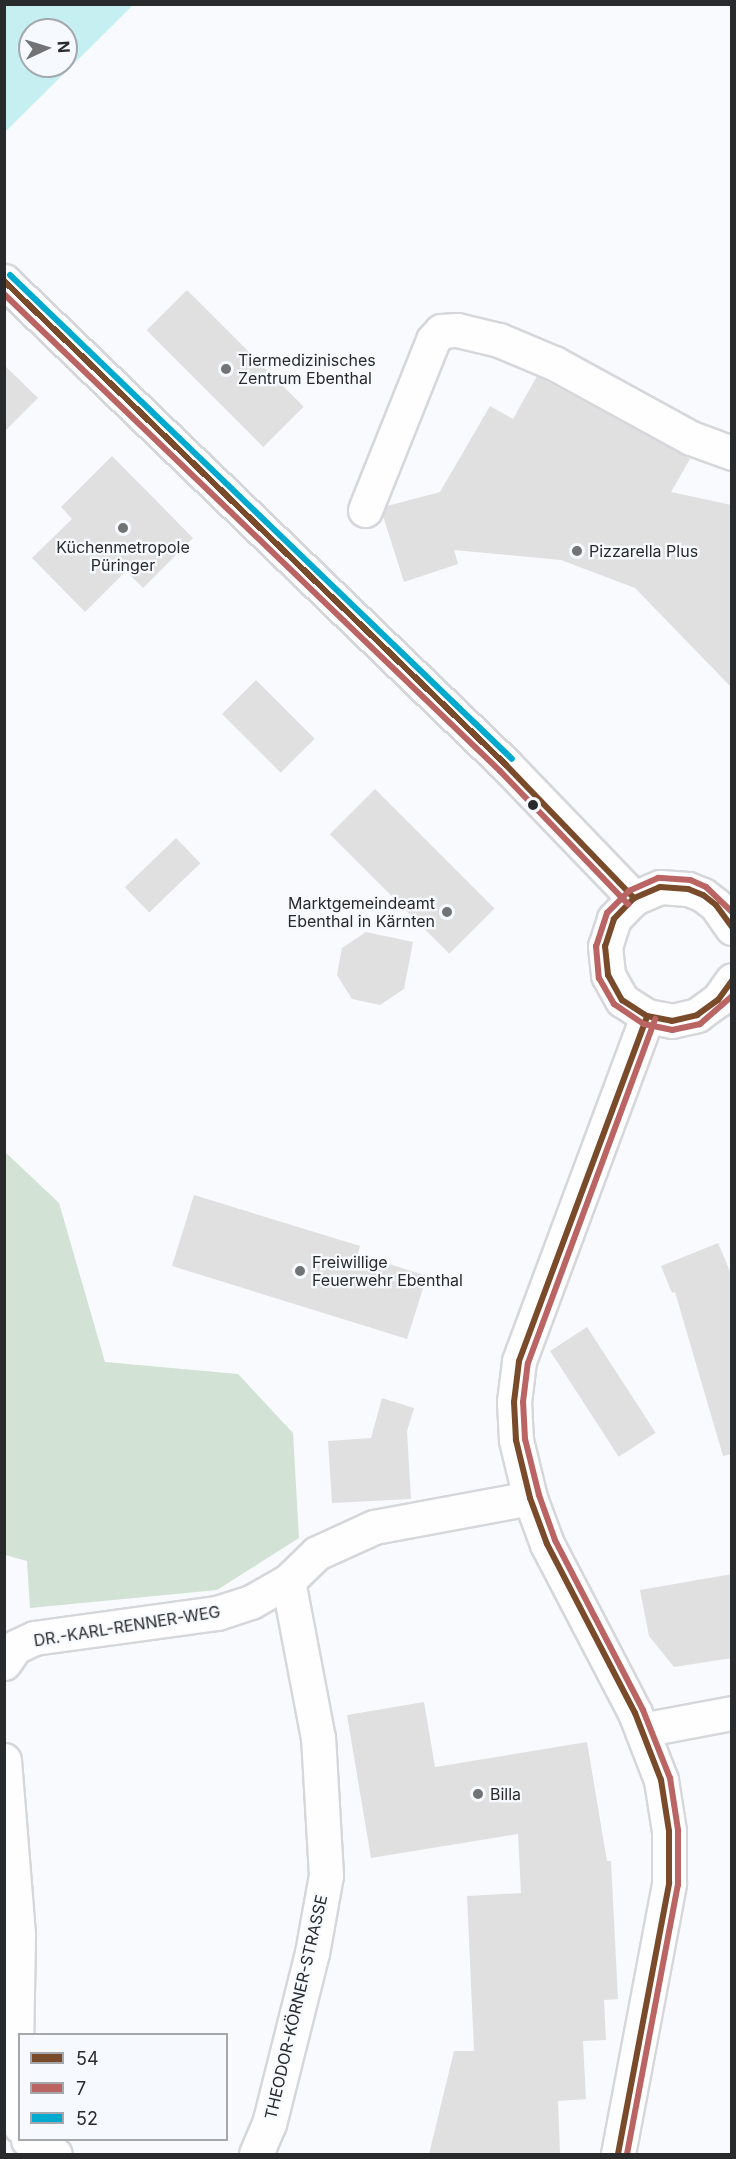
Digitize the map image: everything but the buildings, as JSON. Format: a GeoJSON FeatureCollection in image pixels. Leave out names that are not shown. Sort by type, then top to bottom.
{"type":"FeatureCollection","features":[{"type":"Feature","properties":{"kind":"main road"},"geometry":{"type":"LineString","coordinates":[[4,281],[506,765],[634,898]]}},
{"type":"Feature","properties":{"kind":"main road"},"geometry":{"type":"LineString","coordinates":[[366,510],[433,340],[441,331],[457,330],[499,340],[554,363],[691,438],[732,453]]}},
{"type":"Feature","properties":{"kind":"main road"},"geometry":{"type":"LineString","coordinates":[[732,927],[716,905],[688,889],[660,887],[634,898],[614,919],[604,946],[608,975],[622,1000],[647,1016],[672,1021],[697,1015],[718,1000],[732,980]]}},
{"type":"Feature","properties":{"kind":"main road"},"geometry":{"type":"LineString","coordinates":[[618,2154],[669,1883],[669,1831],[661,1780],[642,1730],[547,1545],[530,1498],[516,1440],[514,1402],[519,1361],[647,1016]]}},
{"type":"Feature","properties":{"kind":"main road"},"geometry":{"type":"LineString","coordinates":[[288,1581],[317,1553],[374,1527],[530,1498]]}},
{"type":"Feature","properties":{"kind":"main road","name":"DR.-KARL-RENNER-WEG"},"geometry":{"type":"LineString","coordinates":[[4,1663],[15,1647],[34,1638],[217,1613],[251,1602],[288,1581]]}},
{"type":"Feature","properties":{"kind":"main road","name":"THEODOR-KÖRNER-STRASSE"},"geometry":{"type":"LineString","coordinates":[[256,2154],[278,2090],[312,1953],[326,1875],[318,1738],[288,1581]]}},
{"type":"Feature","properties":{"kind":"main road"},"geometry":{"type":"LineString","coordinates":[[642,1730],[732,1713]]}},
{"type":"Feature","properties":{"kind":"main road"},"geometry":{"type":"LineString","coordinates":[[4,1760],[17,1924],[15,2108],[18,2119]]}},
{"type":"Feature","properties":{"kind":"main road"},"geometry":{"type":"LineString","coordinates":[[30,2141],[42,2151],[55,2154]]}},
{"type":"Feature","properties":{"kind":"green space"},"geometry":{"type":"Polygon","coordinates":[[[5,1152],[59,1203],[105,1362],[238,1374],[293,1433],[299,1538],[217,1590],[30,1608],[27,1561],[5,1555],[5,1152]]]}},
{"type":"Feature","properties":{"kind":"water"},"geometry":{"type":"Polygon","coordinates":[[[7,5],[133,5],[78,60],[78,18],[18,18],[18,78],[59,78],[5,132],[4,7],[7,5]]]}},
{"type":"Feature","properties":{"kind":"transit line","name":"52"},"geometry":{"type":"LineString","coordinates":[[10,275],[512,759]]}},
{"type":"Feature","properties":{"kind":"transit line","name":"54"},"geometry":{"type":"LineString","coordinates":[[4,281],[506,765],[634,898]]}},
{"type":"Feature","properties":{"kind":"transit line","name":"7"},"geometry":{"type":"LineString","coordinates":[[4,294],[500,771],[628,904]]}},
{"type":"Feature","properties":{"kind":"transit line","name":"7"},"geometry":{"type":"LineString","coordinates":[[732,912],[706,887],[690,880],[658,878],[629,891],[607,913],[596,946],[599,978],[614,1004],[644,1024],[672,1030],[700,1024],[732,996]]}},
{"type":"Feature","properties":{"kind":"transit line","name":"54"},"geometry":{"type":"LineString","coordinates":[[732,927],[716,905],[703,895],[688,889],[660,887],[634,898],[614,919],[605,946],[608,975],[622,1000],[647,1016],[672,1021],[697,1015],[718,1000],[732,981]]}},
{"type":"Feature","properties":{"kind":"transit line","name":"54"},"geometry":{"type":"LineString","coordinates":[[618,2154],[669,1883],[669,1831],[661,1780],[635,1713],[547,1544],[530,1498],[516,1440],[514,1402],[519,1361],[647,1016]]}},
{"type":"Feature","properties":{"kind":"transit line","name":"7"},"geometry":{"type":"LineString","coordinates":[[627,2154],[678,1885],[678,1830],[670,1778],[643,1710],[555,1540],[539,1495],[525,1439],[523,1402],[528,1363],[655,1019]]}},
{"type":"Feature","properties":{"kind":"place","name":"Tiermedizinisches Zentrum Ebenthal"},"geometry":{"type":"Point","coordinates":[226,369]}},
{"type":"Feature","properties":{"kind":"place","name":"Küchenmetropole Püringer"},"geometry":{"type":"Point","coordinates":[123,528]}},
{"type":"Feature","properties":{"kind":"place","name":"Pizzarella Plus"},"geometry":{"type":"Point","coordinates":[577,551]}},
{"type":"Feature","properties":{"kind":"place","name":"Marktgemeindeamt Ebenthal in Kärnten"},"geometry":{"type":"Point","coordinates":[447,912]}},
{"type":"Feature","properties":{"kind":"place","name":"Freiwillige Feuerwehr Ebenthal"},"geometry":{"type":"Point","coordinates":[300,1271]}},
{"type":"Feature","properties":{"kind":"place","name":"Billa"},"geometry":{"type":"Point","coordinates":[478,1794]}}]}
